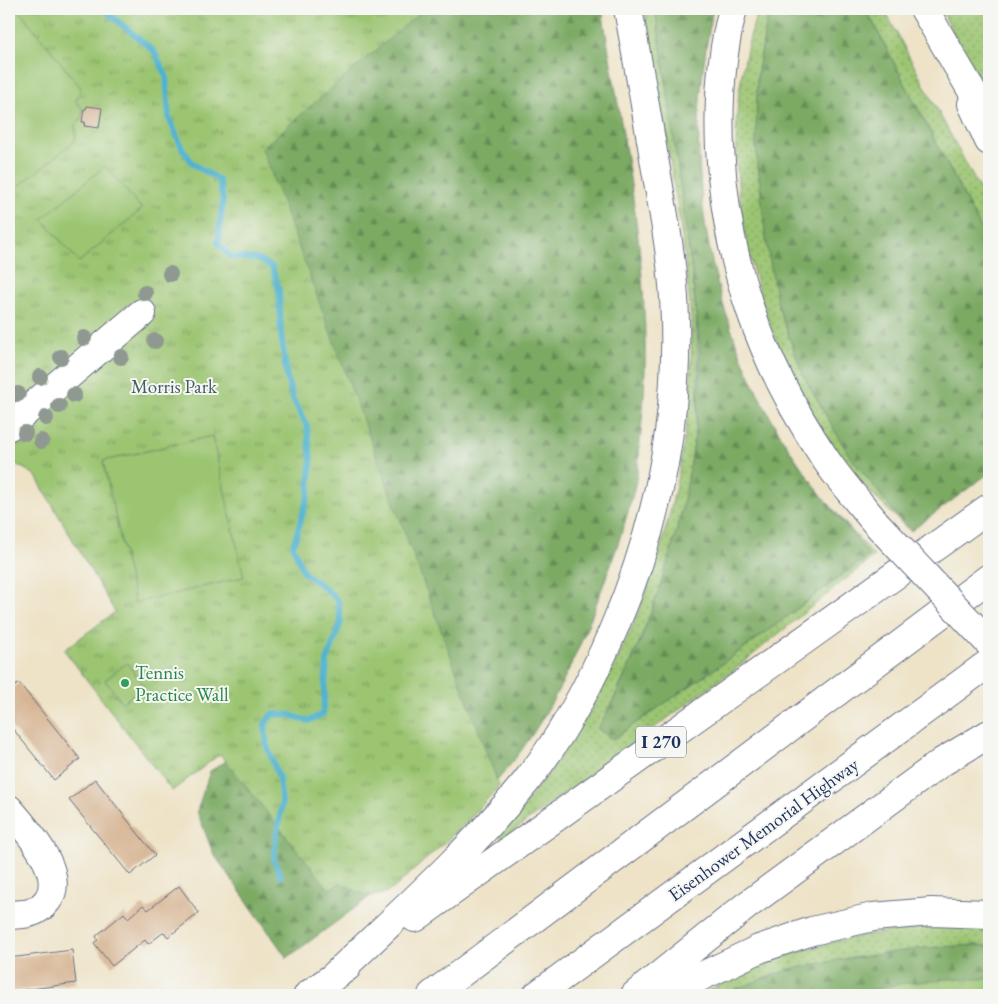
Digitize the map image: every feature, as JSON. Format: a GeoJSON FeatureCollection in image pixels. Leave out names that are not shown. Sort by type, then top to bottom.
{"type":"FeatureCollection","features":[{"type":"Feature","properties":{"kind":"main road"},"geometry":{"type":"LineString","coordinates":[[333,977],[487,827],[526,782],[566,726],[603,656],[630,592],[650,529],[662,480],[670,430],[675,373],[675,319],[671,266],[664,217],[628,9]]}},
{"type":"Feature","properties":{"kind":"main road"},"geometry":{"type":"LineString","coordinates":[[733,9],[720,80],[722,182],[730,237],[742,290],[762,342],[784,391],[825,458],[876,522],[989,643]]}},
{"type":"Feature","properties":{"kind":"main road"},"geometry":{"type":"LineString","coordinates":[[924,9],[989,120]]}},
{"type":"Feature","properties":{"kind":"main road"},"geometry":{"type":"LineString","coordinates":[[939,35],[989,142]]}},
{"type":"Feature","properties":{"kind":"main road"},"geometry":{"type":"LineString","coordinates":[[9,426],[142,313]]}},
{"type":"Feature","properties":{"kind":"main road","name":"I 270"},"geometry":{"type":"LineString","coordinates":[[308,995],[989,508]]}},
{"type":"Feature","properties":{"kind":"main road"},"geometry":{"type":"LineString","coordinates":[[432,995],[989,578]]}},
{"type":"Feature","properties":{"kind":"main road","name":"Eisenhower Memorial Highway"},"geometry":{"type":"LineString","coordinates":[[537,995],[989,663]]}},
{"type":"Feature","properties":{"kind":"main road"},"geometry":{"type":"LineString","coordinates":[[635,995],[746,906],[942,762],[989,734]]}},
{"type":"Feature","properties":{"kind":"main road"},"geometry":{"type":"LineString","coordinates":[[9,809],[28,831],[51,870],[54,885],[50,896],[43,906],[31,913],[9,915]]}},
{"type":"Feature","properties":{"kind":"main road"},"geometry":{"type":"LineString","coordinates":[[662,995],[759,949],[812,931],[873,917],[931,912],[989,914]]}},
{"type":"Feature","properties":{"kind":"green space","name":"Morris Park"},"geometry":{"type":"Polygon","coordinates":[[[9,9],[424,9],[262,148],[499,786],[464,825],[394,888],[379,895],[367,895],[341,883],[329,889],[220,754],[172,791],[64,650],[115,612],[35,475],[9,460],[9,9]]]}},
{"type":"Feature","properties":{"kind":"green space"},"geometry":{"type":"Polygon","coordinates":[[[9,9],[17,9],[23,15],[81,88],[76,102],[83,109],[81,119],[75,124],[76,140],[9,194],[9,9]]]}},
{"type":"Feature","properties":{"kind":"green space"},"geometry":{"type":"Polygon","coordinates":[[[102,9],[602,9],[636,219],[645,325],[645,378],[637,471],[635,485],[618,542],[589,623],[569,669],[546,713],[518,755],[478,802],[427,850],[372,895],[287,958],[213,853],[197,811],[210,771],[246,749],[102,9]]]}},
{"type":"Feature","properties":{"kind":"green space"},"geometry":{"type":"Polygon","coordinates":[[[644,9],[655,9],[687,236],[697,335],[697,410],[686,491],[664,574],[634,655],[598,729],[613,739],[746,647],[869,555],[827,502],[874,556],[739,666],[502,839],[498,835],[560,757],[610,674],[648,585],[663,538],[683,449],[691,365],[690,302],[680,221],[644,9]]]}},
{"type":"Feature","properties":{"kind":"green space"},"geometry":{"type":"Polygon","coordinates":[[[655,9],[713,9],[701,93],[699,165],[710,253],[721,297],[735,340],[752,381],[772,420],[795,458],[840,520],[869,555],[746,647],[613,739],[598,729],[620,686],[640,640],[674,542],[686,491],[699,390],[699,342],[695,294],[655,9]]]}},
{"type":"Feature","properties":{"kind":"green space"},"geometry":{"type":"Polygon","coordinates":[[[758,9],[769,9],[757,77],[889,506],[910,531],[851,470],[834,448],[810,409],[788,368],[770,324],[755,278],[745,232],[738,185],[736,138],[739,93],[744,62],[758,9]]]}},
{"type":"Feature","properties":{"kind":"green space"},"geometry":{"type":"Polygon","coordinates":[[[769,9],[866,9],[989,244],[989,473],[911,531],[847,452],[803,375],[778,306],[766,240],[756,147],[757,77],[769,9]]]}},
{"type":"Feature","properties":{"kind":"green space"},"geometry":{"type":"Polygon","coordinates":[[[866,9],[884,9],[989,207],[989,244],[866,9]]]}},
{"type":"Feature","properties":{"kind":"green space"},"geometry":{"type":"Polygon","coordinates":[[[941,9],[989,9],[989,100],[963,53],[941,9]]]}},
{"type":"Feature","properties":{"kind":"green space"},"geometry":{"type":"Polygon","coordinates":[[[105,166],[142,209],[79,262],[42,219],[105,166]]]}},
{"type":"Feature","properties":{"kind":"green space"},"geometry":{"type":"Polygon","coordinates":[[[212,436],[244,577],[135,603],[103,461],[212,436]]]}},
{"type":"Feature","properties":{"kind":"green space","name":"Tennis Practice Wall"},"geometry":{"type":"Polygon","coordinates":[[[127,663],[144,686],[122,703],[105,680],[127,663]]]}},
{"type":"Feature","properties":{"kind":"green space"},"geometry":{"type":"Polygon","coordinates":[[[942,927],[989,929],[989,946],[925,948],[720,995],[701,995],[758,967],[787,955],[817,946],[879,933],[942,927]]]}},
{"type":"Feature","properties":{"kind":"green space"},"geometry":{"type":"Polygon","coordinates":[[[989,946],[989,995],[720,995],[790,969],[844,959],[925,948],[989,946]]]}},
{"type":"Feature","properties":{"kind":"green space"},"geometry":{"type":"Polygon","coordinates":[[[950,979],[989,979],[989,995],[849,995],[900,984],[950,979]]]}},
{"type":"Feature","properties":{"kind":"building"},"geometry":{"type":"Polygon","coordinates":[[[87,106],[102,108],[99,128],[84,126],[85,122],[82,122],[84,109],[87,106]]]}},
{"type":"Feature","properties":{"kind":"building"},"geometry":{"type":"Polygon","coordinates":[[[19,683],[80,759],[54,780],[9,724],[9,691],[19,683]]]}},
{"type":"Feature","properties":{"kind":"building"},"geometry":{"type":"Polygon","coordinates":[[[95,779],[155,855],[130,875],[69,800],[95,779]]]}},
{"type":"Feature","properties":{"kind":"building"},"geometry":{"type":"Polygon","coordinates":[[[179,886],[199,913],[168,937],[164,932],[148,944],[145,940],[112,966],[94,943],[98,940],[96,936],[124,913],[128,918],[143,905],[148,910],[179,886]]]}},
{"type":"Feature","properties":{"kind":"building"},"geometry":{"type":"Polygon","coordinates":[[[72,950],[76,983],[9,992],[9,958],[72,950]]]}},
{"type":"Feature","properties":{"kind":"waterway"},"geometry":{"type":"LineString","coordinates":[[103,9],[154,51],[166,75],[169,118],[182,148],[193,164],[219,180],[223,200],[218,243],[231,257],[257,259],[272,267],[279,290],[281,333],[287,378],[293,399],[307,426],[311,460],[309,493],[293,546],[304,573],[325,588],[338,601],[341,622],[327,661],[323,714],[308,721],[290,715],[272,714],[265,724],[267,746],[279,778],[282,803],[274,860],[281,876]]}},
{"type":"Feature","properties":{"kind":"place","name":"Tennis Practice Wall"},"geometry":{"type":"Point","coordinates":[125,683]}}]}
